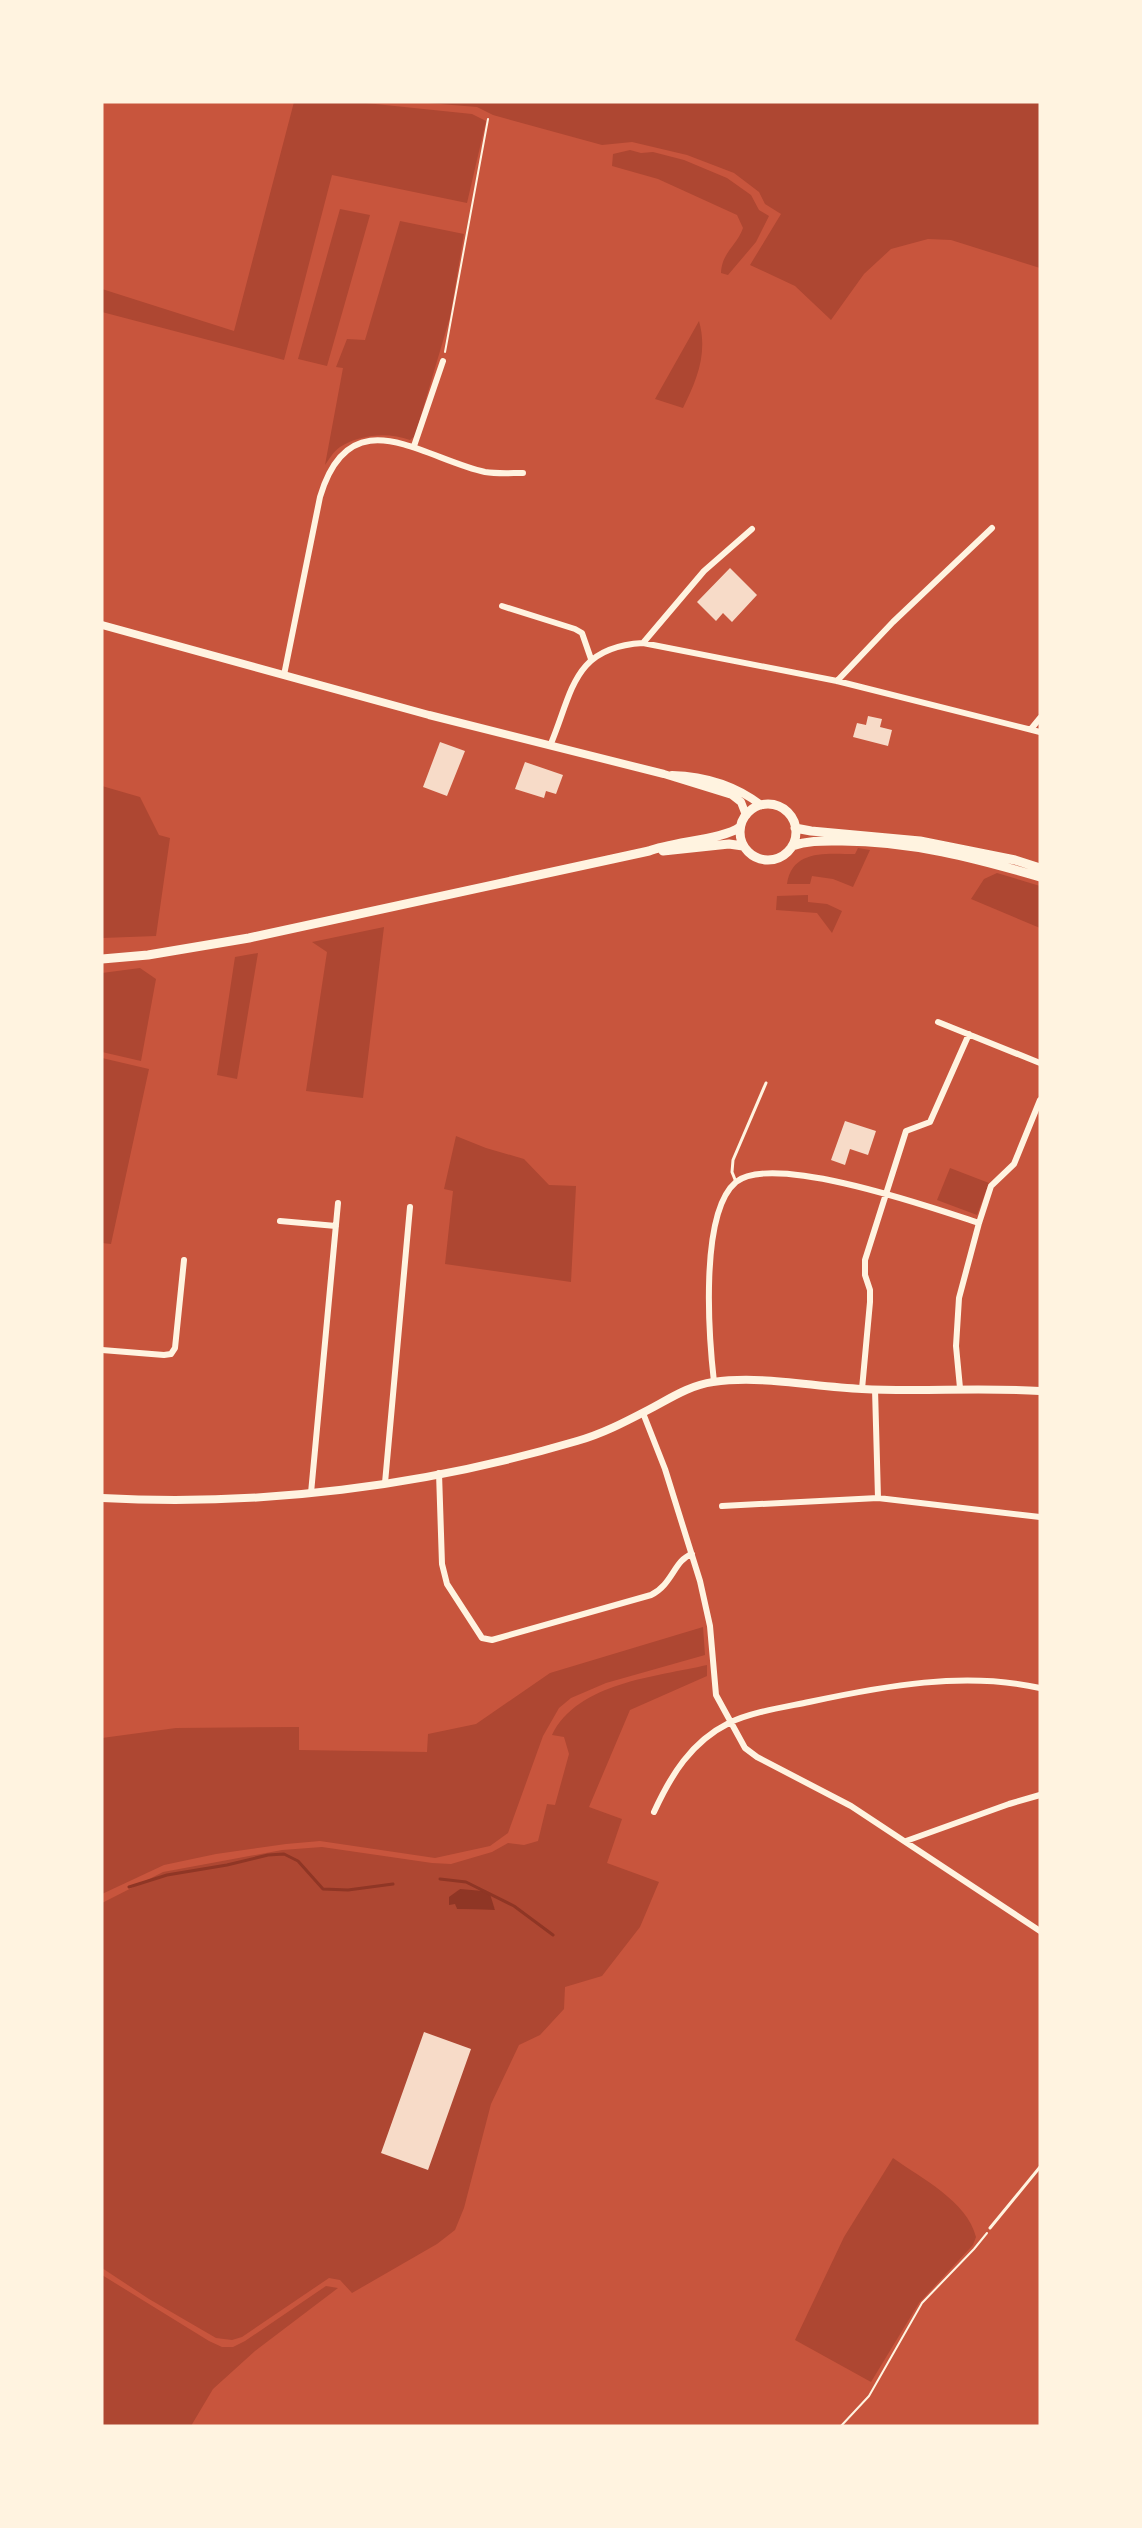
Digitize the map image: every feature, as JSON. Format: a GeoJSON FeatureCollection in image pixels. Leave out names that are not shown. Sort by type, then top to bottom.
{"type":"FeatureCollection","features":[{"type":"Feature","properties":{"kind":"main road"},"geometry":{"type":"LineString","coordinates":[[102,959],[148,955],[249,938],[649,850],[663,845],[727,834],[740,827],[746,815],[761,805],[774,805],[786,811],[795,828],[792,846]]}},
{"type":"Feature","properties":{"kind":"main road"},"geometry":{"type":"LineString","coordinates":[[740,827],[743,846],[750,855],[766,860],[780,858],[792,846],[812,841],[888,843],[944,852],[1040,877]]}},
{"type":"Feature","properties":{"kind":"main road"},"geometry":{"type":"LineString","coordinates":[[795,828],[920,841],[993,855],[1040,868]]}},
{"type":"Feature","properties":{"kind":"main road"},"geometry":{"type":"LineString","coordinates":[[649,850],[729,844],[743,846]]}},
{"type":"Feature","properties":{"kind":"street"},"geometry":{"type":"LineString","coordinates":[[414,446],[443,361]]}},
{"type":"Feature","properties":{"kind":"street"},"geometry":{"type":"LineString","coordinates":[[284,675],[326,477],[350,449],[371,439],[414,446],[486,472],[523,473]]}},
{"type":"Feature","properties":{"kind":"street"},"geometry":{"type":"LineString","coordinates":[[837,681],[893,622],[992,528]]}},
{"type":"Feature","properties":{"kind":"street"},"geometry":{"type":"LineString","coordinates":[[644,644],[704,571],[752,529]]}},
{"type":"Feature","properties":{"kind":"street"},"geometry":{"type":"LineString","coordinates":[[502,606],[582,633],[591,659]]}},
{"type":"Feature","properties":{"kind":"street"},"geometry":{"type":"LineString","coordinates":[[102,625],[550,746],[664,774],[732,795],[741,802],[746,815]]}},
{"type":"Feature","properties":{"kind":"street"},"geometry":{"type":"LineString","coordinates":[[550,746],[572,685],[591,659],[627,644],[644,644],[837,681],[1040,732]]}},
{"type":"Feature","properties":{"kind":"street"},"geometry":{"type":"LineString","coordinates":[[1031,729],[1040,718]]}},
{"type":"Feature","properties":{"kind":"street"},"geometry":{"type":"LineString","coordinates":[[664,774],[682,775],[726,784],[741,790],[761,805]]}},
{"type":"Feature","properties":{"kind":"street"},"geometry":{"type":"LineString","coordinates":[[938,1022],[1040,1063]]}},
{"type":"Feature","properties":{"kind":"street"},"geometry":{"type":"LineString","coordinates":[[862,1389],[870,1302],[865,1260],[906,1131],[930,1122],[969,1034]]}},
{"type":"Feature","properties":{"kind":"street"},"geometry":{"type":"LineString","coordinates":[[960,1388],[956,1346],[959,1298],[979,1223],[991,1186],[1014,1164],[1040,1100]]}},
{"type":"Feature","properties":{"kind":"street"},"geometry":{"type":"LineString","coordinates":[[714,1382],[708,1328],[708,1282],[721,1207],[727,1193],[736,1182],[760,1172],[786,1173],[842,1183],[979,1223]]}},
{"type":"Feature","properties":{"kind":"street"},"geometry":{"type":"LineString","coordinates":[[311,1493],[338,1203]]}},
{"type":"Feature","properties":{"kind":"street"},"geometry":{"type":"LineString","coordinates":[[385,1483],[410,1207]]}},
{"type":"Feature","properties":{"kind":"street"},"geometry":{"type":"LineString","coordinates":[[280,1221],[336,1226]]}},
{"type":"Feature","properties":{"kind":"street"},"geometry":{"type":"LineString","coordinates":[[102,1350],[171,1354],[175,1348],[184,1260]]}},
{"type":"Feature","properties":{"kind":"street"},"geometry":{"type":"LineString","coordinates":[[102,1498],[180,1501],[273,1497],[385,1483],[439,1473],[523,1456],[580,1440],[643,1413],[694,1387],[714,1382],[758,1381],[862,1389],[1040,1390]]}},
{"type":"Feature","properties":{"kind":"street"},"geometry":{"type":"LineString","coordinates":[[874,1389],[878,1498]]}},
{"type":"Feature","properties":{"kind":"street"},"geometry":{"type":"LineString","coordinates":[[643,1413],[665,1469],[708,1611],[716,1695],[745,1748],[757,1757],[851,1806],[1040,1931]]}},
{"type":"Feature","properties":{"kind":"street"},"geometry":{"type":"LineString","coordinates":[[439,1473],[442,1564],[447,1584],[482,1638],[492,1640],[651,1595],[665,1586],[682,1560],[692,1554]]}},
{"type":"Feature","properties":{"kind":"street"},"geometry":{"type":"LineString","coordinates":[[722,1506],[878,1498],[1040,1517]]}},
{"type":"Feature","properties":{"kind":"street"},"geometry":{"type":"LineString","coordinates":[[654,1812],[682,1762],[698,1745],[730,1723],[782,1707],[908,1684],[968,1680],[1020,1683],[1040,1688]]}},
{"type":"Feature","properties":{"kind":"street"},"geometry":{"type":"LineString","coordinates":[[906,1842],[1040,1795]]}},
{"type":"Feature","properties":{"kind":"lane"},"geometry":{"type":"LineString","coordinates":[[736,1182],[732,1172],[734,1160],[766,1083]]}},
{"type":"Feature","properties":{"kind":"lane"},"geometry":{"type":"LineString","coordinates":[[990,2228],[1040,2168]]}},
{"type":"Feature","properties":{"kind":"path"},"geometry":{"type":"LineString","coordinates":[[443,361],[488,119]]}},
{"type":"Feature","properties":{"kind":"path"},"geometry":{"type":"LineString","coordinates":[[841,2426],[869,2396],[922,2303],[974,2249],[990,2228]]}},
{"type":"Feature","properties":{"kind":"shaded area"},"geometry":{"type":"Polygon","coordinates":[[[294,102],[356,102],[472,114],[486,121],[467,203],[332,175],[284,360],[102,312],[102,289],[234,331],[294,102]]]}},
{"type":"Feature","properties":{"kind":"shaded area"},"geometry":{"type":"Polygon","coordinates":[[[416,102],[1040,102],[1040,268],[951,240],[928,239],[891,249],[864,274],[831,320],[795,286],[750,265],[781,214],[765,204],[759,192],[734,173],[687,155],[632,142],[602,145],[493,115],[477,107],[416,102]]]}},
{"type":"Feature","properties":{"kind":"shaded area"},"geometry":{"type":"Polygon","coordinates":[[[630,150],[641,153],[653,152],[684,160],[727,178],[751,195],[759,210],[769,216],[756,242],[728,275],[721,273],[722,266],[743,228],[737,215],[658,179],[612,166],[613,154],[630,150]]]}},
{"type":"Feature","properties":{"kind":"shaded area"},"geometry":{"type":"Polygon","coordinates":[[[340,209],[370,215],[327,366],[298,359],[340,209]]]}},
{"type":"Feature","properties":{"kind":"shaded area"},"geometry":{"type":"Polygon","coordinates":[[[400,221],[464,234],[450,317],[415,436],[410,440],[384,435],[357,439],[338,449],[325,465],[343,368],[336,367],[347,339],[365,340],[400,221]]]}},
{"type":"Feature","properties":{"kind":"shaded area"},"geometry":{"type":"Polygon","coordinates":[[[699,321],[702,344],[700,366],[683,408],[655,399],[699,321]]]}},
{"type":"Feature","properties":{"kind":"shaded area"},"geometry":{"type":"Polygon","coordinates":[[[102,786],[140,797],[159,835],[170,838],[156,936],[102,938],[102,786]]]}},
{"type":"Feature","properties":{"kind":"shaded area"},"geometry":{"type":"Polygon","coordinates":[[[858,848],[870,850],[853,887],[833,879],[812,876],[810,884],[787,884],[790,872],[804,859],[823,854],[855,854],[858,848]]]}},
{"type":"Feature","properties":{"kind":"shaded area"},"geometry":{"type":"Polygon","coordinates":[[[997,873],[1040,886],[1040,928],[971,899],[984,879],[997,873]]]}},
{"type":"Feature","properties":{"kind":"shaded area"},"geometry":{"type":"Polygon","coordinates":[[[808,895],[808,902],[827,904],[842,911],[832,933],[817,913],[776,910],[777,896],[808,895]]]}},
{"type":"Feature","properties":{"kind":"shaded area"},"geometry":{"type":"Polygon","coordinates":[[[384,927],[363,1098],[306,1091],[327,952],[312,942],[384,927]]]}},
{"type":"Feature","properties":{"kind":"shaded area"},"geometry":{"type":"Polygon","coordinates":[[[258,953],[237,1079],[217,1075],[235,957],[258,953]]]}},
{"type":"Feature","properties":{"kind":"shaded area"},"geometry":{"type":"Polygon","coordinates":[[[140,968],[156,979],[141,1061],[102,1052],[102,973],[140,968]]]}},
{"type":"Feature","properties":{"kind":"shaded area"},"geometry":{"type":"Polygon","coordinates":[[[102,1058],[149,1069],[111,1244],[102,1243],[102,1058]]]}},
{"type":"Feature","properties":{"kind":"shaded area"},"geometry":{"type":"Polygon","coordinates":[[[456,1136],[524,1159],[549,1185],[576,1186],[571,1282],[445,1264],[453,1191],[444,1189],[456,1136]]]}},
{"type":"Feature","properties":{"kind":"shaded area"},"geometry":{"type":"Polygon","coordinates":[[[950,1168],[989,1183],[977,1215],[937,1200],[950,1168]]]}},
{"type":"Feature","properties":{"kind":"shaded area"},"geometry":{"type":"Polygon","coordinates":[[[703,1627],[705,1655],[606,1683],[571,1698],[559,1708],[543,1736],[508,1833],[490,1846],[435,1858],[320,1841],[286,1844],[216,1854],[164,1865],[102,1894],[102,1738],[176,1728],[299,1727],[299,1750],[427,1752],[428,1734],[476,1724],[550,1673],[703,1627]]]}},
{"type":"Feature","properties":{"kind":"shaded area"},"geometry":{"type":"Polygon","coordinates":[[[707,1665],[707,1676],[630,1710],[589,1807],[622,1819],[607,1863],[659,1882],[640,1927],[602,1976],[565,1987],[564,2009],[540,2035],[519,2045],[491,2104],[464,2208],[455,2230],[437,2244],[352,2293],[340,2280],[329,2278],[242,2337],[232,2340],[216,2338],[149,2299],[102,2268],[102,1903],[163,1872],[282,1850],[322,1847],[451,1864],[492,1852],[508,1843],[524,1845],[538,1841],[547,1804],[555,1805],[569,1754],[564,1737],[552,1735],[564,1717],[580,1703],[620,1685],[642,1678],[707,1665]],[[460,1889],[453,1895],[457,1909],[495,1910],[493,1905],[460,1889]]]}},
{"type":"Feature","properties":{"kind":"shaded area"},"geometry":{"type":"Polygon","coordinates":[[[460,1889],[483,1891],[490,1894],[495,1910],[457,1909],[455,1904],[449,1905],[449,1897],[460,1889]]]}},
{"type":"Feature","properties":{"kind":"shaded area"},"geometry":{"type":"Polygon","coordinates":[[[893,2158],[953,2201],[971,2224],[976,2237],[973,2245],[919,2303],[871,2382],[795,2340],[844,2237],[893,2158]]]}},
{"type":"Feature","properties":{"kind":"shaded area"},"geometry":{"type":"Polygon","coordinates":[[[102,2275],[222,2347],[233,2347],[245,2341],[326,2286],[338,2288],[255,2351],[213,2389],[191,2426],[102,2426],[102,2275]]]}},
{"type":"Feature","properties":{"kind":"building"},"geometry":{"type":"Polygon","coordinates":[[[730,568],[757,595],[732,622],[723,613],[716,621],[697,602],[730,568]]]}},
{"type":"Feature","properties":{"kind":"building"},"geometry":{"type":"Polygon","coordinates":[[[868,716],[882,719],[880,727],[892,730],[888,746],[853,737],[857,723],[866,725],[868,716]]]}},
{"type":"Feature","properties":{"kind":"building"},"geometry":{"type":"Polygon","coordinates":[[[440,742],[465,751],[447,796],[423,787],[440,742]]]}},
{"type":"Feature","properties":{"kind":"building"},"geometry":{"type":"Polygon","coordinates":[[[525,762],[563,775],[556,794],[546,791],[544,798],[515,789],[525,762]]]}},
{"type":"Feature","properties":{"kind":"building"},"geometry":{"type":"Polygon","coordinates":[[[845,1121],[876,1131],[868,1155],[850,1149],[845,1165],[831,1160],[845,1121]]]}},
{"type":"Feature","properties":{"kind":"building"},"geometry":{"type":"Polygon","coordinates":[[[424,2032],[471,2049],[428,2170],[381,2153],[424,2032]]]}},
{"type":"Feature","properties":{"kind":"waterway"},"geometry":{"type":"LineString","coordinates":[[129,1887],[167,1875],[227,1865],[268,1855],[284,1854],[298,1861],[323,1889],[348,1890],[393,1884]]}},
{"type":"Feature","properties":{"kind":"waterway"},"geometry":{"type":"LineString","coordinates":[[440,1879],[466,1882],[514,1906],[553,1935]]}}]}
